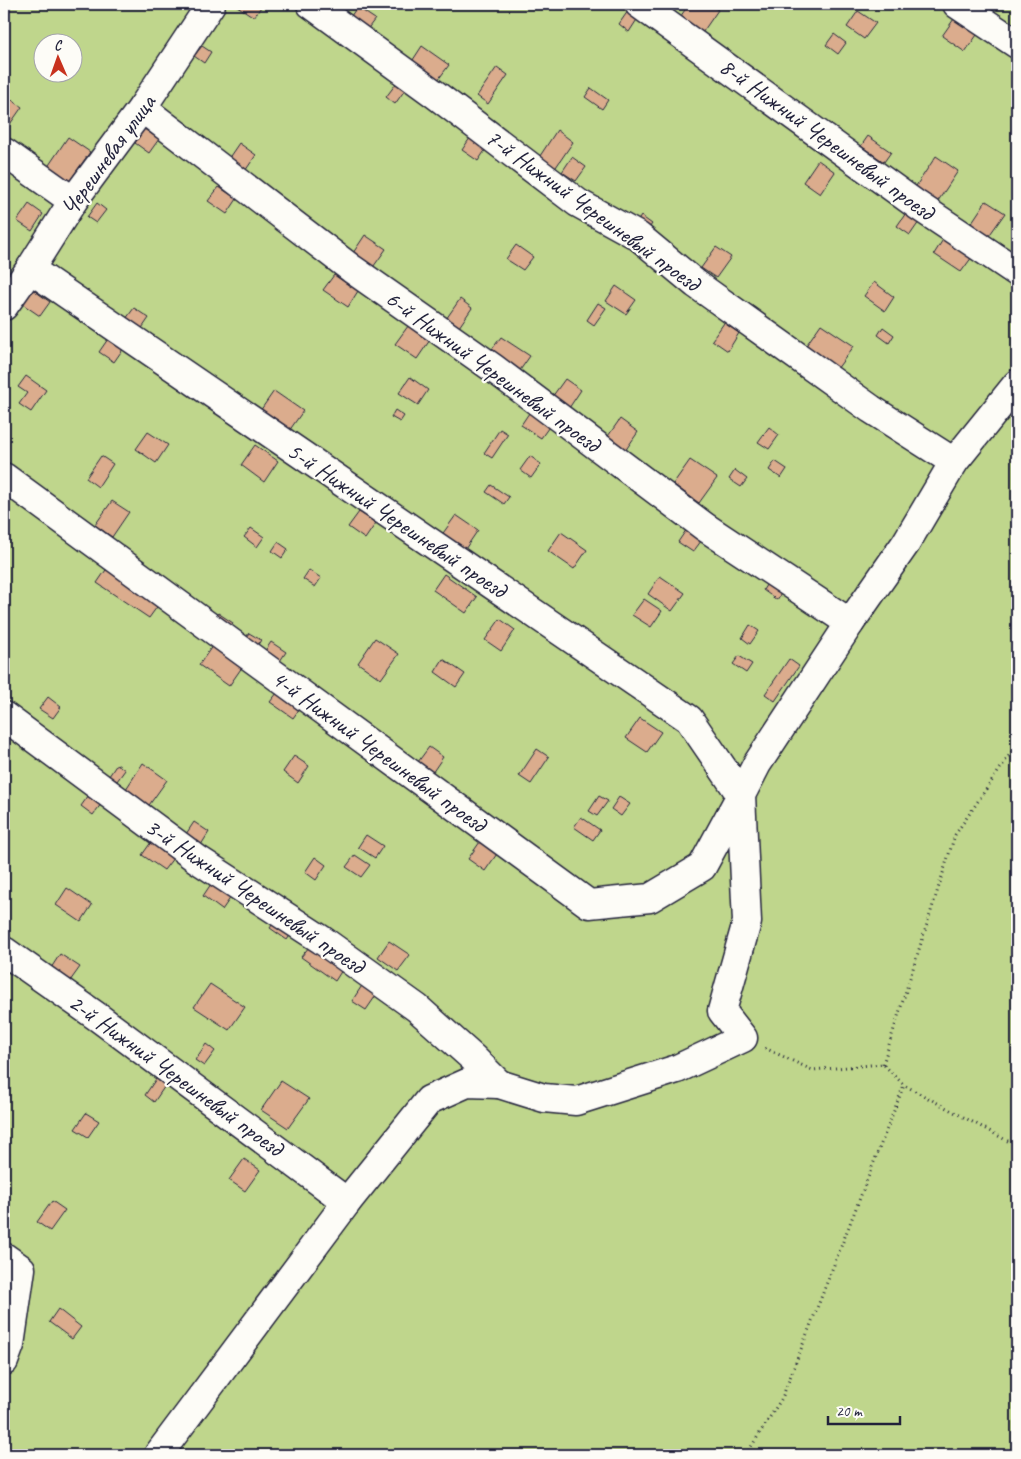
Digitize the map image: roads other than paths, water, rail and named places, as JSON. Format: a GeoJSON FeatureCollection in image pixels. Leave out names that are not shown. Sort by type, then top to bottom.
{"type":"FeatureCollection","features":[{"type":"Feature","properties":{"kind":"lane","name":"Черешневая улица"},"geometry":{"type":"LineString","coordinates":[[4,306],[73,201],[142,108],[211,4]]}},
{"type":"Feature","properties":{"kind":"lane","name":"7-й Нижний Черешневый проезд"},"geometry":{"type":"LineString","coordinates":[[311,4],[436,94],[578,203],[638,236],[696,284],[871,410],[954,462]]}},
{"type":"Feature","properties":{"kind":"lane","name":"8-й Нижний Черешневый проезд"},"geometry":{"type":"LineString","coordinates":[[639,4],[917,205],[1017,272]]}},
{"type":"Feature","properties":{"kind":"lane"},"geometry":{"type":"LineString","coordinates":[[957,4],[1017,44]]}},
{"type":"Feature","properties":{"kind":"lane","name":"6-й Нижний Черешневый проезд"},"geometry":{"type":"LineString","coordinates":[[142,108],[352,269],[492,368],[705,527],[850,623]]}},
{"type":"Feature","properties":{"kind":"lane"},"geometry":{"type":"LineString","coordinates":[[4,152],[73,201]]}},
{"type":"Feature","properties":{"kind":"lane","name":"5-й Нижний Черешневый проезд"},"geometry":{"type":"LineString","coordinates":[[30,269],[689,719],[741,795]]}},
{"type":"Feature","properties":{"kind":"lane","name":"4-й Нижний Черешневый проезд"},"geometry":{"type":"LineString","coordinates":[[4,477],[588,904],[650,898],[702,867],[756,764],[906,543],[954,462],[1017,384]]}},
{"type":"Feature","properties":{"kind":"lane","name":"3-й Нижний Черешневый проезд"},"geometry":{"type":"LineString","coordinates":[[4,716],[197,859],[322,940],[417,1008],[474,1058],[499,1084]]}},
{"type":"Feature","properties":{"kind":"lane"},"geometry":{"type":"LineString","coordinates":[[158,1455],[347,1202],[429,1100],[467,1083],[499,1084],[544,1098],[576,1101],[677,1069],[743,1038],[722,1011],[747,922],[741,795]]}},
{"type":"Feature","properties":{"kind":"lane","name":"2-й Нижний Черешневый проезд"},"geometry":{"type":"LineString","coordinates":[[4,951],[99,1018],[347,1202]]}},
{"type":"Feature","properties":{"kind":"lane"},"geometry":{"type":"LineString","coordinates":[[4,1361],[10,1345],[12,1262]]}}]}
